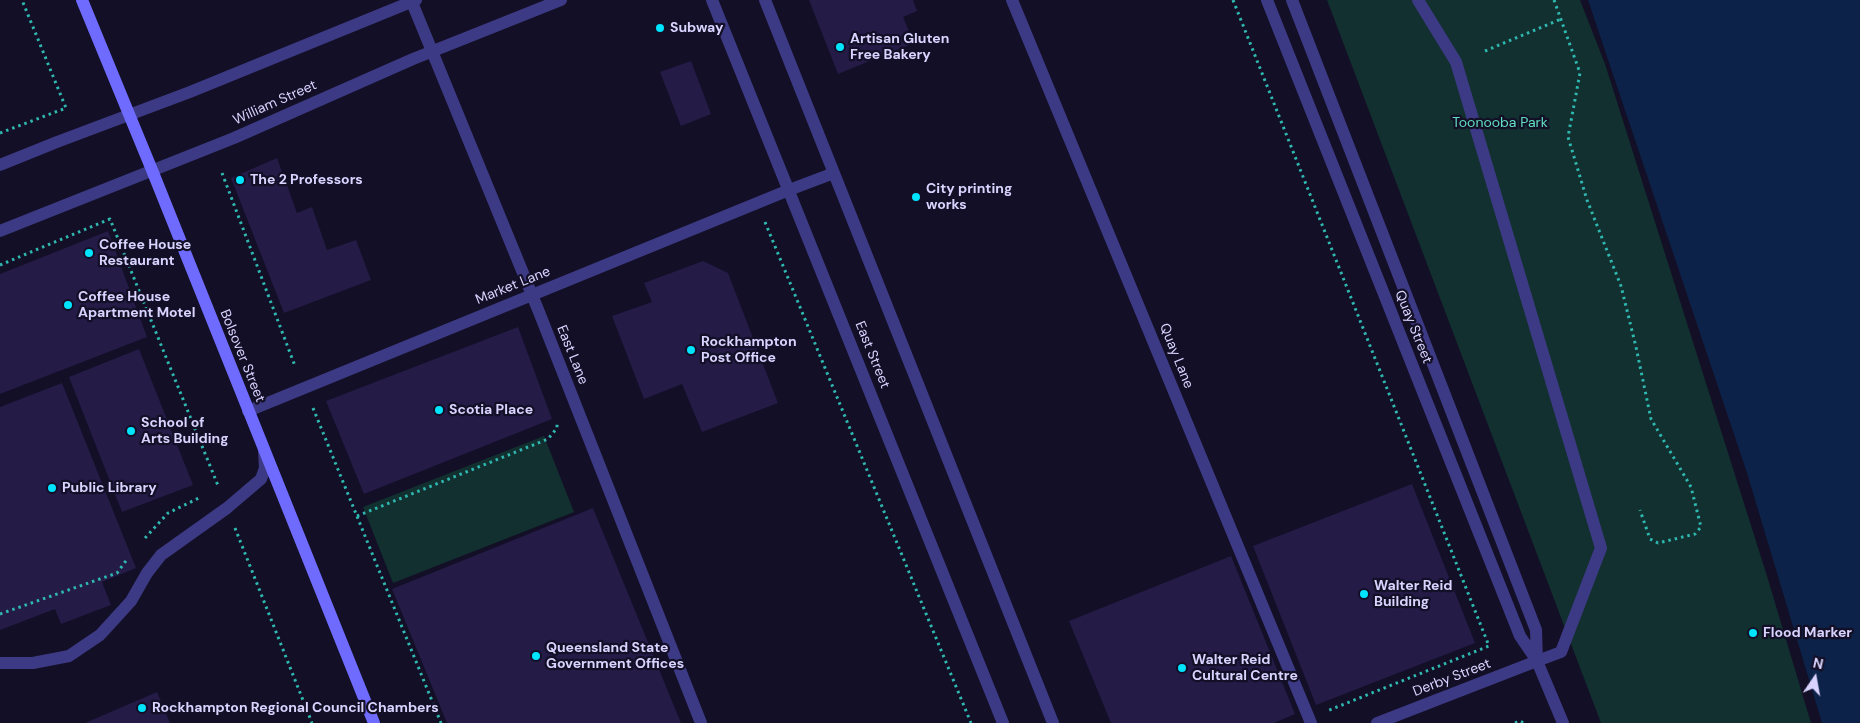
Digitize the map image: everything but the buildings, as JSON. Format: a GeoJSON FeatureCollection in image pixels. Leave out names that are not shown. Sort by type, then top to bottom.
{"type":"FeatureCollection","features":[{"type":"Feature","properties":{"kind":"main road","name":"Bolsover Street"},"geometry":{"type":"LineString","coordinates":[[82,0],[374,723]]}},
{"type":"Feature","properties":{"kind":"street","name":"William Street"},"geometry":{"type":"LineString","coordinates":[[0,231],[234,138],[432,51],[561,0]]}},
{"type":"Feature","properties":{"kind":"street","name":"East Street"},"geometry":{"type":"LineString","coordinates":[[712,0],[1003,723]]}},
{"type":"Feature","properties":{"kind":"street"},"geometry":{"type":"LineString","coordinates":[[765,0],[1053,723]]}},
{"type":"Feature","properties":{"kind":"street","name":"Quay Lane"},"geometry":{"type":"LineString","coordinates":[[1012,0],[1310,721]]}},
{"type":"Feature","properties":{"kind":"street","name":"Quay Street"},"geometry":{"type":"LineString","coordinates":[[1267,0],[1520,636],[1537,661],[1564,723]]}},
{"type":"Feature","properties":{"kind":"street","name":"Quay Street"},"geometry":{"type":"LineString","coordinates":[[1292,0],[1536,630],[1537,661]]}},
{"type":"Feature","properties":{"kind":"street","name":"Derby Street"},"geometry":{"type":"LineString","coordinates":[[1377,723],[1561,652],[1601,548],[1456,62],[1418,0]]}},
{"type":"Feature","properties":{"kind":"street"},"geometry":{"type":"LineString","coordinates":[[0,165],[129,114],[199,89],[413,1]]}},
{"type":"Feature","properties":{"kind":"street","name":"East Lane"},"geometry":{"type":"LineString","coordinates":[[413,1],[701,723]]}},
{"type":"Feature","properties":{"kind":"street","name":"Market Lane"},"geometry":{"type":"LineString","coordinates":[[248,410],[834,173]]}},
{"type":"Feature","properties":{"kind":"street"},"geometry":{"type":"LineString","coordinates":[[0,663],[33,663],[69,656],[100,635],[131,601],[161,555],[227,508],[261,479],[265,468],[264,449]]}},
{"type":"Feature","properties":{"kind":"path"},"geometry":{"type":"LineString","coordinates":[[0,133],[66,108],[22,0]]}},
{"type":"Feature","properties":{"kind":"path"},"geometry":{"type":"LineString","coordinates":[[1233,0],[1489,646],[1310,721]]}},
{"type":"Feature","properties":{"kind":"path"},"geometry":{"type":"LineString","coordinates":[[1554,0],[1580,72],[1568,137],[1587,200],[1621,286],[1651,419],[1691,487],[1701,527],[1695,534],[1658,542],[1650,539],[1640,510]]}},
{"type":"Feature","properties":{"kind":"path"},"geometry":{"type":"LineString","coordinates":[[1484,51],[1561,19]]}},
{"type":"Feature","properties":{"kind":"path"},"geometry":{"type":"LineString","coordinates":[[222,173],[295,366]]}},
{"type":"Feature","properties":{"kind":"path"},"geometry":{"type":"LineString","coordinates":[[0,265],[110,219],[312,723]]}},
{"type":"Feature","properties":{"kind":"path"},"geometry":{"type":"LineString","coordinates":[[765,222],[971,723]]}},
{"type":"Feature","properties":{"kind":"path"},"geometry":{"type":"LineString","coordinates":[[310,402],[440,723]]}},
{"type":"Feature","properties":{"kind":"path"},"geometry":{"type":"LineString","coordinates":[[357,516],[548,439],[557,428],[558,415]]}},
{"type":"Feature","properties":{"kind":"path"},"geometry":{"type":"LineString","coordinates":[[140,543],[168,513],[202,497]]}},
{"type":"Feature","properties":{"kind":"path"},"geometry":{"type":"LineString","coordinates":[[0,614],[116,573],[134,551]]}},
{"type":"Feature","properties":{"kind":"path"},"geometry":{"type":"LineString","coordinates":[[1515,723],[1519,721],[1524,723]]}},
{"type":"Feature","properties":{"kind":"green space","name":"Toonooba Park"},"geometry":{"type":"Polygon","coordinates":[[[1327,0],[1580,0],[1605,64],[1767,576],[1811,723],[1601,723],[1327,0]]]}},
{"type":"Feature","properties":{"kind":"green space"},"geometry":{"type":"Polygon","coordinates":[[[544,436],[574,512],[393,583],[363,507],[544,436]]]}},
{"type":"Feature","properties":{"kind":"water"},"geometry":{"type":"Polygon","coordinates":[[[1588,0],[1860,0],[1860,723],[1822,723],[1747,473],[1588,0]]]}},
{"type":"Feature","properties":{"kind":"place","name":"Subway"},"geometry":{"type":"Point","coordinates":[660,28]}},
{"type":"Feature","properties":{"kind":"place","name":"Artisan Gluten Free Bakery"},"geometry":{"type":"Point","coordinates":[840,47]}},
{"type":"Feature","properties":{"kind":"place","name":"The 2 Professors"},"geometry":{"type":"Point","coordinates":[240,180]}},
{"type":"Feature","properties":{"kind":"place","name":"City printing works"},"geometry":{"type":"Point","coordinates":[916,197]}},
{"type":"Feature","properties":{"kind":"place","name":"Coffee House Restaurant"},"geometry":{"type":"Point","coordinates":[89,253]}},
{"type":"Feature","properties":{"kind":"place","name":"Coffee House Apartment Motel"},"geometry":{"type":"Point","coordinates":[68,305]}},
{"type":"Feature","properties":{"kind":"place","name":"Rockhampton Post Office"},"geometry":{"type":"Point","coordinates":[691,350]}},
{"type":"Feature","properties":{"kind":"place","name":"Scotia Place"},"geometry":{"type":"Point","coordinates":[439,410]}},
{"type":"Feature","properties":{"kind":"place","name":"School of Arts Building"},"geometry":{"type":"Point","coordinates":[131,431]}},
{"type":"Feature","properties":{"kind":"place","name":"Public Library"},"geometry":{"type":"Point","coordinates":[52,488]}},
{"type":"Feature","properties":{"kind":"place","name":"Walter Reid Building"},"geometry":{"type":"Point","coordinates":[1364,594]}},
{"type":"Feature","properties":{"kind":"place","name":"Flood Marker"},"geometry":{"type":"Point","coordinates":[1753,633]}},
{"type":"Feature","properties":{"kind":"place","name":"Queensland State Government Offices"},"geometry":{"type":"Point","coordinates":[536,656]}},
{"type":"Feature","properties":{"kind":"place","name":"Walter Reid Cultural Centre"},"geometry":{"type":"Point","coordinates":[1182,668]}},
{"type":"Feature","properties":{"kind":"place","name":"Rockhampton Regional Council Chambers"},"geometry":{"type":"Point","coordinates":[142,708]}}]}
